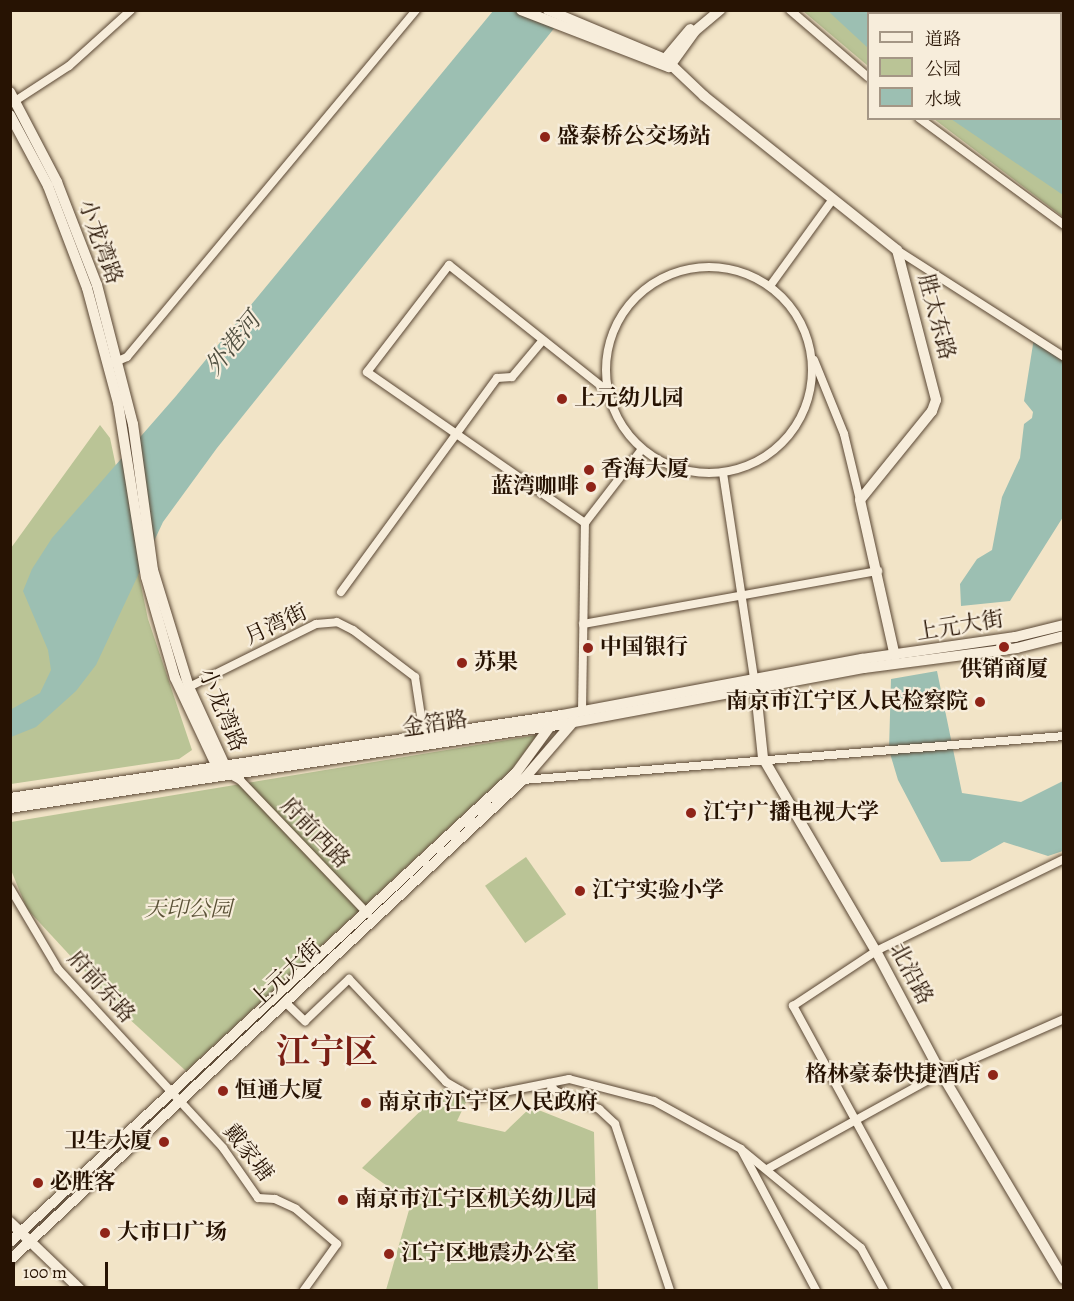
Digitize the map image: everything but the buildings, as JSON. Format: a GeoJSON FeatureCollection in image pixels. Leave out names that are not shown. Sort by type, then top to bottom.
{"type":"FeatureCollection","features":[{"type":"Feature","properties":{"kind":"main road","name":"胜太东路"},"geometry":{"type":"LineString","coordinates":[[521,10],[580,29],[667,63],[897,250],[936,400],[932,411],[860,500]]}},
{"type":"Feature","properties":{"kind":"main road","name":"胜太东路"},"geometry":{"type":"LineString","coordinates":[[548,10],[580,29]]}},
{"type":"Feature","properties":{"kind":"main road"},"geometry":{"type":"LineString","coordinates":[[667,63],[710,10]]}},
{"type":"Feature","properties":{"kind":"main road"},"geometry":{"type":"LineString","coordinates":[[667,63],[695,31],[720,10]]}},
{"type":"Feature","properties":{"kind":"main road","name":"小龙湾路"},"geometry":{"type":"LineString","coordinates":[[12,99],[57,182],[97,285],[112,363]]}},
{"type":"Feature","properties":{"kind":"main road","name":"小龙湾路"},"geometry":{"type":"LineString","coordinates":[[10,115],[48,186],[87,288],[112,363],[123,402],[149,574],[175,678],[222,769]]}},
{"type":"Feature","properties":{"kind":"main road"},"geometry":{"type":"LineString","coordinates":[[860,500],[878,571],[895,656]]}},
{"type":"Feature","properties":{"kind":"main road","name":"小龙湾路"},"geometry":{"type":"LineString","coordinates":[[149,574],[189,687],[222,769]]}},
{"type":"Feature","properties":{"kind":"main road","name":"上元大街"},"geometry":{"type":"LineString","coordinates":[[863,664],[895,656],[1016,638],[1064,625]]}},
{"type":"Feature","properties":{"kind":"main road","name":"上元大街"},"geometry":{"type":"LineString","coordinates":[[863,664],[1017,648],[1064,636]]}},
{"type":"Feature","properties":{"kind":"main road","name":"金箔路"},"geometry":{"type":"LineString","coordinates":[[10,808],[222,769],[863,664]]}},
{"type":"Feature","properties":{"kind":"main road","name":"金箔路"},"geometry":{"type":"LineString","coordinates":[[10,798],[549,727],[755,683]]}},
{"type":"Feature","properties":{"kind":"main road","name":"北沿路"},"geometry":{"type":"LineString","coordinates":[[755,683],[763,758],[876,951],[941,1073],[1064,1279]]}},
{"type":"Feature","properties":{"kind":"main road","name":"上元大街"},"geometry":{"type":"LineString","coordinates":[[10,1260],[175,1095],[285,1002],[369,915],[523,780],[582,711]]}},
{"type":"Feature","properties":{"kind":"main road","name":"上元大街"},"geometry":{"type":"LineString","coordinates":[[10,1242],[175,1095],[369,915],[516,773],[549,727],[562,715]]}},
{"type":"Feature","properties":{"kind":"main road"},"geometry":{"type":"LineString","coordinates":[[10,1222],[81,1290]]}},
{"type":"Feature","properties":{"kind":"street"},"geometry":{"type":"LineString","coordinates":[[12,99],[69,66],[131,10]]}},
{"type":"Feature","properties":{"kind":"street"},"geometry":{"type":"LineString","coordinates":[[112,363],[127,357],[416,10]]}},
{"type":"Feature","properties":{"kind":"street"},"geometry":{"type":"LineString","coordinates":[[790,10],[867,76]]}},
{"type":"Feature","properties":{"kind":"street"},"geometry":{"type":"LineString","coordinates":[[922,120],[1064,225]]}},
{"type":"Feature","properties":{"kind":"street"},"geometry":{"type":"LineString","coordinates":[[770,286],[833,199]]}},
{"type":"Feature","properties":{"kind":"street"},"geometry":{"type":"LineString","coordinates":[[897,250],[1064,357]]}},
{"type":"Feature","properties":{"kind":"street"},"geometry":{"type":"LineString","coordinates":[[585,523],[367,372],[449,265],[606,390]]}},
{"type":"Feature","properties":{"kind":"street"},"geometry":{"type":"LineString","coordinates":[[812,356],[812,384],[802,416],[782,444],[755,463],[723,473],[697,474],[672,468],[642,449],[615,415],[606,390],[606,354],[617,321],[639,293],[659,280],[704,266],[739,270],[770,286],[791,305],[805,329],[812,356],[844,434],[860,500]]}},
{"type":"Feature","properties":{"kind":"street"},"geometry":{"type":"LineString","coordinates":[[341,592],[497,378],[512,377],[543,340]]}},
{"type":"Feature","properties":{"kind":"street"},"geometry":{"type":"LineString","coordinates":[[582,711],[585,523],[642,449]]}},
{"type":"Feature","properties":{"kind":"street"},"geometry":{"type":"LineString","coordinates":[[723,473],[755,683]]}},
{"type":"Feature","properties":{"kind":"street"},"geometry":{"type":"LineString","coordinates":[[583,624],[743,593],[878,571]]}},
{"type":"Feature","properties":{"kind":"street","name":"月湾街"},"geometry":{"type":"LineString","coordinates":[[189,687],[316,624],[337,622],[353,630],[415,677],[424,736]]}},
{"type":"Feature","properties":{"kind":"street"},"geometry":{"type":"LineString","coordinates":[[523,780],[955,742],[1064,736]]}},
{"type":"Feature","properties":{"kind":"street","name":"府前西路"},"geometry":{"type":"LineString","coordinates":[[222,769],[240,780],[369,915]]}},
{"type":"Feature","properties":{"kind":"street"},"geometry":{"type":"LineString","coordinates":[[948,1290],[793,1006],[876,951],[1064,859]]}},
{"type":"Feature","properties":{"kind":"street","name":"府前东路"},"geometry":{"type":"LineString","coordinates":[[11,890],[58,969],[175,1095]]}},
{"type":"Feature","properties":{"kind":"street"},"geometry":{"type":"LineString","coordinates":[[285,1002],[304,1021],[349,979],[446,1082],[474,1098],[569,1079],[654,1101],[741,1149],[768,1168],[861,1248],[884,1290]]}},
{"type":"Feature","properties":{"kind":"street"},"geometry":{"type":"LineString","coordinates":[[768,1168],[941,1073],[1064,1019]]}},
{"type":"Feature","properties":{"kind":"street"},"geometry":{"type":"LineString","coordinates":[[549,1083],[555,1091],[599,1109],[615,1124],[670,1290]]}},
{"type":"Feature","properties":{"kind":"street","name":"戴家塘"},"geometry":{"type":"LineString","coordinates":[[175,1095],[223,1148],[258,1198],[275,1199],[296,1209],[337,1244],[304,1290]]}},
{"type":"Feature","properties":{"kind":"street"},"geometry":{"type":"LineString","coordinates":[[741,1149],[816,1290]]}},
{"type":"Feature","properties":{"kind":"green space"},"geometry":{"type":"Polygon","coordinates":[[[915,10],[1063,11],[1063,217],[935,120],[1062,120],[1062,12],[913,12],[915,10]]]}},
{"type":"Feature","properties":{"kind":"green space"},"geometry":{"type":"Polygon","coordinates":[[[803,11],[842,11],[867,33],[867,65],[803,11]]]}},
{"type":"Feature","properties":{"kind":"green space"},"geometry":{"type":"Polygon","coordinates":[[[100,425],[110,438],[148,619],[192,750],[179,759],[11,784],[11,548],[100,425]]]}},
{"type":"Feature","properties":{"kind":"green space","name":"天印公园"},"geometry":{"type":"Polygon","coordinates":[[[537,735],[512,769],[186,1071],[126,1016],[27,909],[11,870],[11,822],[537,735]]]}},
{"type":"Feature","properties":{"kind":"green space"},"geometry":{"type":"Polygon","coordinates":[[[526,857],[566,914],[525,943],[485,886],[526,857]]]}},
{"type":"Feature","properties":{"kind":"green space"},"geometry":{"type":"Polygon","coordinates":[[[443,1089],[467,1100],[457,1121],[505,1132],[531,1107],[594,1132],[598,1290],[386,1290],[411,1203],[362,1168],[443,1089]]]}},
{"type":"Feature","properties":{"kind":"water"},"geometry":{"type":"Polygon","coordinates":[[[1053,10],[1056,12],[867,12],[867,47],[828,11],[1053,10]]]}},
{"type":"Feature","properties":{"kind":"water","name":"外港河"},"geometry":{"type":"Polygon","coordinates":[[[493,11],[568,11],[217,448],[163,522],[96,665],[76,691],[36,727],[11,737],[10,710],[40,693],[51,670],[48,650],[23,591],[32,569],[52,538],[176,396],[493,11]]]}},
{"type":"Feature","properties":{"kind":"water"},"geometry":{"type":"Polygon","coordinates":[[[1062,18],[1064,20],[1063,195],[952,120],[1062,120],[1062,18]]]}},
{"type":"Feature","properties":{"kind":"water"},"geometry":{"type":"Polygon","coordinates":[[[1034,338],[1063,357],[1063,517],[1010,601],[961,606],[960,584],[977,559],[992,550],[1002,497],[1020,458],[1024,424],[1032,418],[1033,412],[1024,401],[1034,338]]]}},
{"type":"Feature","properties":{"kind":"water"},"geometry":{"type":"Polygon","coordinates":[[[937,671],[962,793],[1021,802],[1063,781],[1063,851],[1048,856],[1004,842],[970,861],[941,862],[898,780],[889,750],[891,679],[937,671]]]}},
{"type":"Feature","properties":{"kind":"place","name":"盛泰桥公交场站"},"geometry":{"type":"Point","coordinates":[545,137]}},
{"type":"Feature","properties":{"kind":"place","name":"上元幼儿园"},"geometry":{"type":"Point","coordinates":[562,399]}},
{"type":"Feature","properties":{"kind":"place","name":"香海大厦"},"geometry":{"type":"Point","coordinates":[589,470]}},
{"type":"Feature","properties":{"kind":"place","name":"蓝湾咖啡"},"geometry":{"type":"Point","coordinates":[591,487]}},
{"type":"Feature","properties":{"kind":"place","name":"供销商厦"},"geometry":{"type":"Point","coordinates":[1004,647]}},
{"type":"Feature","properties":{"kind":"place","name":"中国银行"},"geometry":{"type":"Point","coordinates":[588,648]}},
{"type":"Feature","properties":{"kind":"place","name":"苏果"},"geometry":{"type":"Point","coordinates":[462,663]}},
{"type":"Feature","properties":{"kind":"place","name":"南京市江宁区人民检察院"},"geometry":{"type":"Point","coordinates":[980,702]}},
{"type":"Feature","properties":{"kind":"place","name":"江宁广播电视大学"},"geometry":{"type":"Point","coordinates":[691,813]}},
{"type":"Feature","properties":{"kind":"place","name":"江宁实验小学"},"geometry":{"type":"Point","coordinates":[580,891]}},
{"type":"Feature","properties":{"kind":"place","name":"格林豪泰快捷酒店"},"geometry":{"type":"Point","coordinates":[993,1075]}},
{"type":"Feature","properties":{"kind":"place","name":"恒通大厦"},"geometry":{"type":"Point","coordinates":[223,1091]}},
{"type":"Feature","properties":{"kind":"place","name":"南京市江宁区人民政府"},"geometry":{"type":"Point","coordinates":[366,1103]}},
{"type":"Feature","properties":{"kind":"place","name":"卫生大厦"},"geometry":{"type":"Point","coordinates":[164,1142]}},
{"type":"Feature","properties":{"kind":"place","name":"必胜客"},"geometry":{"type":"Point","coordinates":[38,1183]}},
{"type":"Feature","properties":{"kind":"place","name":"南京市江宁区机关幼儿园"},"geometry":{"type":"Point","coordinates":[343,1200]}},
{"type":"Feature","properties":{"kind":"place","name":"大市口广场"},"geometry":{"type":"Point","coordinates":[105,1233]}},
{"type":"Feature","properties":{"kind":"place","name":"江宁区地震办公室"},"geometry":{"type":"Point","coordinates":[389,1254]}},
{"type":"Feature","properties":{"kind":"district","name":"江宁区"},"geometry":{"type":"Point","coordinates":[327,1052]}}]}
